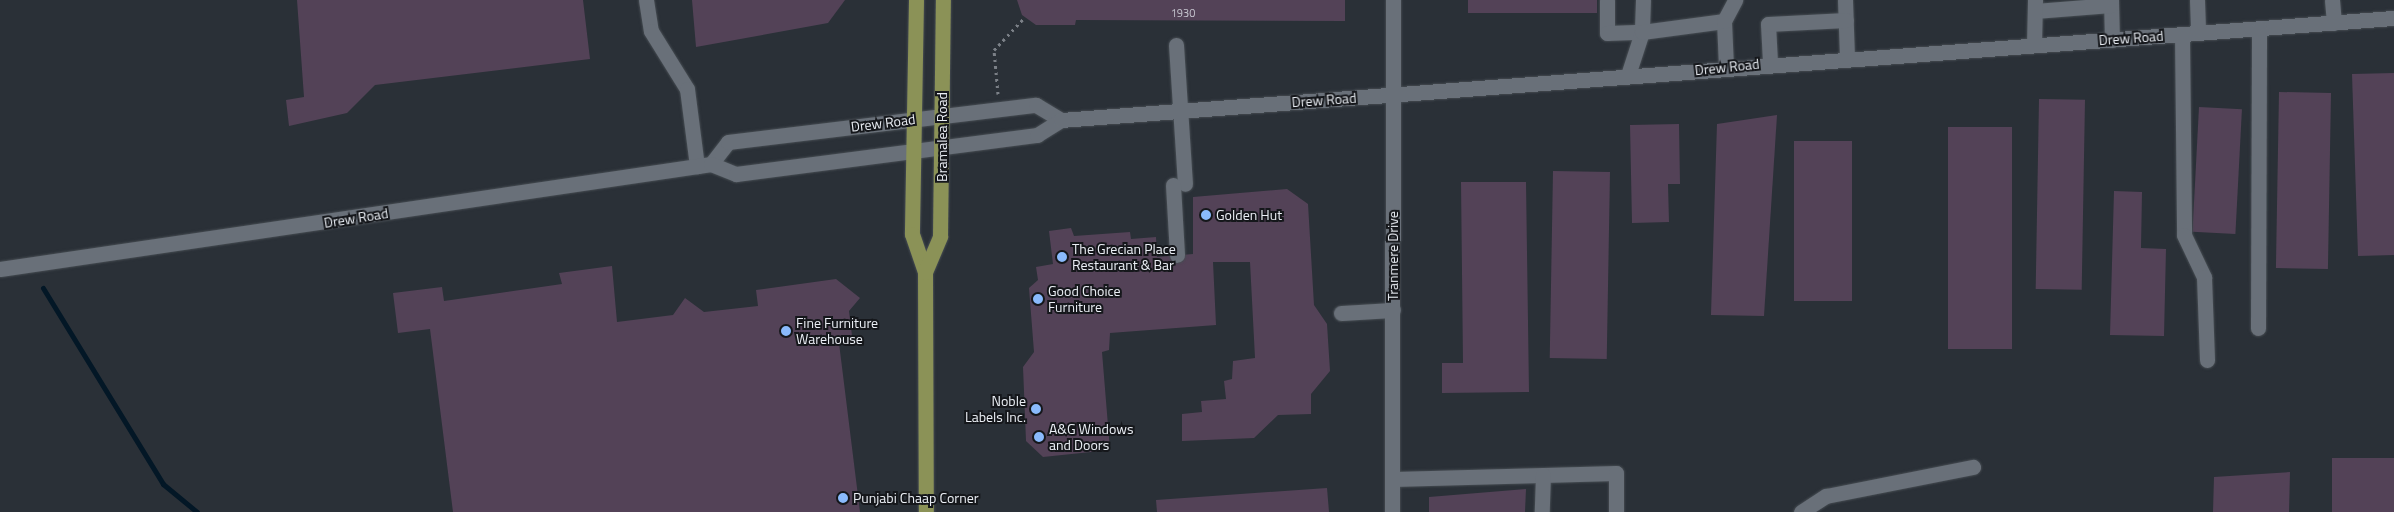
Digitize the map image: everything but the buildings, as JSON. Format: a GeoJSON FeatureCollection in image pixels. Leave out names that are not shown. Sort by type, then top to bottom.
{"type":"FeatureCollection","features":[{"type":"Feature","properties":{"kind":"main road","name":"Bramalea Road"},"geometry":{"type":"LineString","coordinates":[[916,0],[912,234],[925,272],[926,512]]}},
{"type":"Feature","properties":{"kind":"main road","name":"Bramalea Road"},"geometry":{"type":"LineString","coordinates":[[925,272],[940,236],[943,0]]}},
{"type":"Feature","properties":{"kind":"street"},"geometry":{"type":"LineString","coordinates":[[646,0],[651,31],[687,89],[704,165]]}},
{"type":"Feature","properties":{"kind":"street","name":"Tranmere Drive"},"geometry":{"type":"LineString","coordinates":[[1392,512],[1393,0]]}},
{"type":"Feature","properties":{"kind":"street"},"geometry":{"type":"LineString","coordinates":[[1607,0],[1607,33],[1642,32],[1724,21]]}},
{"type":"Feature","properties":{"kind":"street"},"geometry":{"type":"LineString","coordinates":[[1628,75],[1642,32],[1643,0]]}},
{"type":"Feature","properties":{"kind":"street"},"geometry":{"type":"LineString","coordinates":[[1726,67],[1724,21],[1735,0]]}},
{"type":"Feature","properties":{"kind":"street"},"geometry":{"type":"LineString","coordinates":[[1845,0],[1847,57]]}},
{"type":"Feature","properties":{"kind":"street"},"geometry":{"type":"LineString","coordinates":[[2197,0],[2198,33]]}},
{"type":"Feature","properties":{"kind":"street"},"geometry":{"type":"LineString","coordinates":[[2332,0],[2334,23]]}},
{"type":"Feature","properties":{"kind":"street"},"geometry":{"type":"LineString","coordinates":[[2034,46],[2035,5],[2111,3],[2112,40]]}},
{"type":"Feature","properties":{"kind":"street","name":"Drew Road"},"geometry":{"type":"LineString","coordinates":[[0,269],[704,165],[736,174],[1037,135],[1061,120],[1770,62],[2034,46],[2394,18]]}},
{"type":"Feature","properties":{"kind":"street"},"geometry":{"type":"LineString","coordinates":[[1770,62],[1768,24],[1846,20]]}},
{"type":"Feature","properties":{"kind":"street"},"geometry":{"type":"LineString","coordinates":[[2258,28],[2258,328]]}},
{"type":"Feature","properties":{"kind":"street"},"geometry":{"type":"LineString","coordinates":[[2182,34],[2184,235],[2204,277],[2206,360]]}},
{"type":"Feature","properties":{"kind":"street"},"geometry":{"type":"LineString","coordinates":[[1176,45],[1179,111],[1177,255]]}},
{"type":"Feature","properties":{"kind":"street","name":"Drew Road"},"geometry":{"type":"LineString","coordinates":[[704,165],[728,142],[1036,105],[1061,120]]}},
{"type":"Feature","properties":{"kind":"street"},"geometry":{"type":"LineString","coordinates":[[1341,313],[1393,310]]}},
{"type":"Feature","properties":{"kind":"street"},"geometry":{"type":"LineString","coordinates":[[1801,512],[1835,493],[1973,467]]}},
{"type":"Feature","properties":{"kind":"street"},"geometry":{"type":"LineString","coordinates":[[1392,478],[1616,473],[1616,512]]}},
{"type":"Feature","properties":{"kind":"street"},"geometry":{"type":"LineString","coordinates":[[1542,512],[1543,475]]}},
{"type":"Feature","properties":{"kind":"path"},"geometry":{"type":"LineString","coordinates":[[1002,109],[994,50],[1024,18]]}},
{"type":"Feature","properties":{"kind":"waterway"},"geometry":{"type":"LineString","coordinates":[[43,288],[163,484],[197,512]]}},
{"type":"Feature","properties":{"kind":"place","name":"Golden Hut"},"geometry":{"type":"Point","coordinates":[1206,215]}},
{"type":"Feature","properties":{"kind":"place","name":"The Grecian Place Restaurant & Bar"},"geometry":{"type":"Point","coordinates":[1062,257]}},
{"type":"Feature","properties":{"kind":"place","name":"Good Choice Furniture"},"geometry":{"type":"Point","coordinates":[1038,299]}},
{"type":"Feature","properties":{"kind":"place","name":"Fine Furniture Warehouse"},"geometry":{"type":"Point","coordinates":[786,331]}},
{"type":"Feature","properties":{"kind":"place","name":"Noble Labels Inc."},"geometry":{"type":"Point","coordinates":[1036,409]}},
{"type":"Feature","properties":{"kind":"place","name":"A&G Windows and Doors"},"geometry":{"type":"Point","coordinates":[1039,437]}},
{"type":"Feature","properties":{"kind":"place","name":"Punjabi Chaap Corner"},"geometry":{"type":"Point","coordinates":[843,498]}}]}
